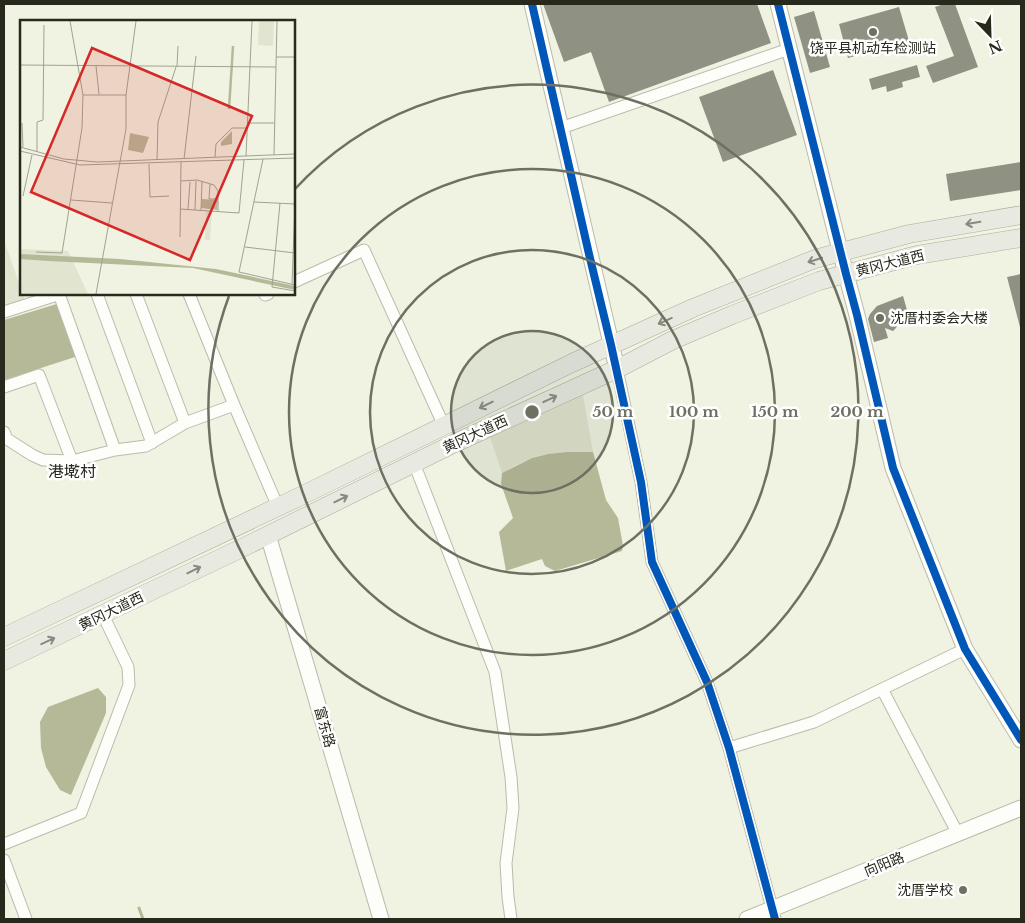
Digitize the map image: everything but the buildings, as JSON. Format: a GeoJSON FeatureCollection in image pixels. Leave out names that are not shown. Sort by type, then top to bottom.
{"type":"FeatureCollection","features":[{"type":"Feature","properties":{"kind":"main road","name":"黄冈大道西"},"geometry":{"type":"LineString","coordinates":[[4,637],[278,507],[572,363],[702,304],[815,259],[840,252],[909,234],[1021,215]]}},
{"type":"Feature","properties":{"kind":"main road","name":"黄冈大道西"},"geometry":{"type":"LineString","coordinates":[[4,661],[103,615],[464,439],[617,369],[673,340],[732,315],[819,281],[917,255],[1021,238]]}},
{"type":"Feature","properties":{"kind":"street"},"geometry":{"type":"LineString","coordinates":[[532,4],[589,254],[612,345],[641,482],[652,562],[707,682],[729,748],[774,914]]}},
{"type":"Feature","properties":{"kind":"street"},"geometry":{"type":"LineString","coordinates":[[778,4],[857,314],[893,468],[966,650],[1021,740]]}},
{"type":"Feature","properties":{"kind":"street"},"geometry":{"type":"LineString","coordinates":[[561,128],[789,49]]}},
{"type":"Feature","properties":{"kind":"street"},"geometry":{"type":"LineString","coordinates":[[295,282],[364,250],[444,426]]}},
{"type":"Feature","properties":{"kind":"street"},"geometry":{"type":"LineString","coordinates":[[4,312],[56,295]]}},
{"type":"Feature","properties":{"kind":"street"},"geometry":{"type":"LineString","coordinates":[[59,295],[115,450]]}},
{"type":"Feature","properties":{"kind":"street"},"geometry":{"type":"LineString","coordinates":[[97,295],[152,442]]}},
{"type":"Feature","properties":{"kind":"street"},"geometry":{"type":"LineString","coordinates":[[136,295],[185,423]]}},
{"type":"Feature","properties":{"kind":"street"},"geometry":{"type":"LineString","coordinates":[[189,295],[278,507]]}},
{"type":"Feature","properties":{"kind":"street"},"geometry":{"type":"LineString","coordinates":[[4,387],[39,375],[72,461]]}},
{"type":"Feature","properties":{"kind":"street"},"geometry":{"type":"LineString","coordinates":[[4,432],[7,439],[43,460],[72,461],[115,450],[146,446],[185,423],[234,405]]}},
{"type":"Feature","properties":{"kind":"street"},"geometry":{"type":"LineString","coordinates":[[414,463],[495,672],[513,800],[506,863],[511,919]]}},
{"type":"Feature","properties":{"kind":"street","name":"富东路"},"geometry":{"type":"LineString","coordinates":[[268,535],[381,919]]}},
{"type":"Feature","properties":{"kind":"street"},"geometry":{"type":"LineString","coordinates":[[4,844],[81,813],[129,685],[128,667],[103,615]]}},
{"type":"Feature","properties":{"kind":"street"},"geometry":{"type":"LineString","coordinates":[[729,748],[814,722],[966,650]]}},
{"type":"Feature","properties":{"kind":"street"},"geometry":{"type":"LineString","coordinates":[[882,689],[958,834]]}},
{"type":"Feature","properties":{"kind":"street","name":"向阳路"},"geometry":{"type":"LineString","coordinates":[[747,919],[774,914],[1021,808]]}},
{"type":"Feature","properties":{"kind":"street"},"geometry":{"type":"LineString","coordinates":[[4,860],[6,875],[26,919]]}},
{"type":"Feature","properties":{"kind":"shaded area"},"geometry":{"type":"Polygon","coordinates":[[[4,240],[20,286],[20,295],[23,295],[25,300],[4,306],[4,240]]]}},
{"type":"Feature","properties":{"kind":"shaded area"},"geometry":{"type":"Polygon","coordinates":[[[60,303],[78,356],[4,380],[4,320],[60,303]]]}},
{"type":"Feature","properties":{"kind":"shaded area"},"geometry":{"type":"Polygon","coordinates":[[[577,395],[583,395],[593,452],[541,455],[502,473],[490,437],[577,395]]]}},
{"type":"Feature","properties":{"kind":"shaded area"},"geometry":{"type":"Polygon","coordinates":[[[567,452],[593,452],[606,500],[618,518],[623,546],[622,551],[555,571],[545,566],[542,559],[506,571],[499,532],[513,518],[501,484],[502,473],[532,458],[567,452]]]}},
{"type":"Feature","properties":{"kind":"shaded area"},"geometry":{"type":"Polygon","coordinates":[[[98,688],[106,697],[106,713],[71,795],[60,790],[46,767],[41,748],[40,722],[48,707],[98,688]]]}},
{"type":"Feature","properties":{"kind":"waterway"},"geometry":{"type":"LineString","coordinates":[[139,908],[143,919]]}},
{"type":"Feature","properties":{"kind":"cycle path"},"geometry":{"type":"LineString","coordinates":[[532,4],[641,482],[652,562],[707,682],[729,748],[775,919]]}},
{"type":"Feature","properties":{"kind":"cycle path"},"geometry":{"type":"LineString","coordinates":[[778,4],[857,315],[893,468],[965,649],[1021,740]]}},
{"type":"Feature","properties":{"kind":"place","name":"饶平县机动车检测站"},"geometry":{"type":"Point","coordinates":[873,32]}},
{"type":"Feature","properties":{"kind":"place","name":"沈厝村委会大楼"},"geometry":{"type":"Point","coordinates":[880,318]}},
{"type":"Feature","properties":{"kind":"place","name":"沈厝学校"},"geometry":{"type":"Point","coordinates":[963,890]}},
{"type":"Feature","properties":{"kind":"district","name":"港墘村"},"geometry":{"type":"Point","coordinates":[72,471]}}]}
